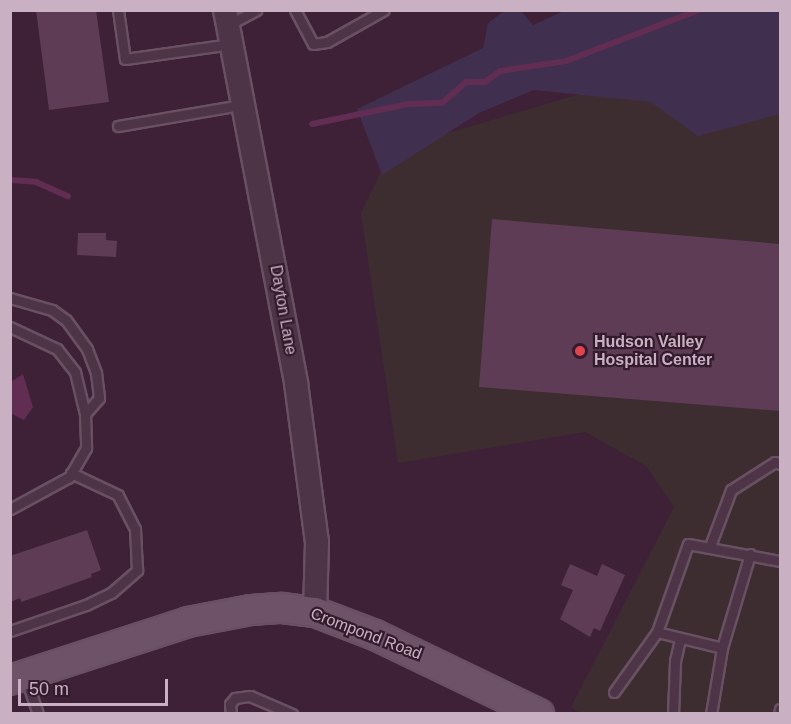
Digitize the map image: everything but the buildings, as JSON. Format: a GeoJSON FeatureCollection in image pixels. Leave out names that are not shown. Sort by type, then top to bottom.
{"type":"FeatureCollection","features":[{"type":"Feature","properties":{"kind":"main road","name":"Crompond Road"},"geometry":{"type":"LineString","coordinates":[[18,678],[221,614],[282,608],[315,612],[430,659],[539,714]]}},
{"type":"Feature","properties":{"kind":"street","name":"Dayton Lane"},"geometry":{"type":"LineString","coordinates":[[228,27],[303,429],[317,542],[315,612]]}},
{"type":"Feature","properties":{"kind":"lane"},"geometry":{"type":"LineString","coordinates":[[118,10],[125,60],[169,54],[228,27],[256,10]]}},
{"type":"Feature","properties":{"kind":"lane"},"geometry":{"type":"LineString","coordinates":[[295,10],[313,44],[327,42],[384,10]]}},
{"type":"Feature","properties":{"kind":"lane"},"geometry":{"type":"LineString","coordinates":[[118,126],[244,105]]}},
{"type":"Feature","properties":{"kind":"lane"},"geometry":{"type":"LineString","coordinates":[[10,298],[52,310],[66,320],[87,349],[96,373],[99,398],[84,414]]}},
{"type":"Feature","properties":{"kind":"lane"},"geometry":{"type":"LineString","coordinates":[[10,327],[57,349],[75,372],[84,414],[86,448],[71,473],[10,509]]}},
{"type":"Feature","properties":{"kind":"lane"},"geometry":{"type":"LineString","coordinates":[[710,546],[731,490],[775,462],[780,464]]}},
{"type":"Feature","properties":{"kind":"lane"},"geometry":{"type":"LineString","coordinates":[[10,631],[86,605],[111,593],[137,570],[135,529],[118,495],[71,473]]}},
{"type":"Feature","properties":{"kind":"lane"},"geometry":{"type":"LineString","coordinates":[[614,692],[657,632],[688,544],[710,546],[780,561]]}},
{"type":"Feature","properties":{"kind":"lane"},"geometry":{"type":"LineString","coordinates":[[711,714],[723,648],[750,554]]}},
{"type":"Feature","properties":{"kind":"lane"},"geometry":{"type":"LineString","coordinates":[[657,632],[723,648]]}},
{"type":"Feature","properties":{"kind":"lane"},"geometry":{"type":"LineString","coordinates":[[673,714],[675,661],[680,639]]}},
{"type":"Feature","properties":{"kind":"lane"},"geometry":{"type":"LineString","coordinates":[[18,678],[38,714]]}},
{"type":"Feature","properties":{"kind":"lane"},"geometry":{"type":"LineString","coordinates":[[231,714],[230,704],[235,698],[250,696],[292,714]]}},
{"type":"Feature","properties":{"kind":"lane"},"geometry":{"type":"LineString","coordinates":[[779,714],[780,708]]}},
{"type":"Feature","properties":{"kind":"shaded area"},"geometry":{"type":"Polygon","coordinates":[[[521,11],[533,25],[564,11],[780,11],[780,114],[698,136],[651,102],[534,90],[479,113],[382,175],[357,109],[483,48],[488,23],[503,12],[521,11]]]}},
{"type":"Feature","properties":{"kind":"shaded area","name":"Hudson Valley Hospital Center"},"geometry":{"type":"Polygon","coordinates":[[[780,11],[780,713],[584,714],[571,707],[674,507],[646,466],[585,432],[398,463],[361,213],[391,150],[630,79],[780,11]]]}},
{"type":"Feature","properties":{"kind":"shaded area"},"geometry":{"type":"Polygon","coordinates":[[[23,374],[33,407],[24,420],[10,413],[11,382],[23,374]]]}},
{"type":"Feature","properties":{"kind":"waterway"},"geometry":{"type":"LineString","coordinates":[[312,124],[408,104],[442,103],[466,82],[485,82],[500,71],[566,61],[699,10]]}},
{"type":"Feature","properties":{"kind":"waterway"},"geometry":{"type":"LineString","coordinates":[[10,180],[36,182],[68,196]]}},
{"type":"Feature","properties":{"kind":"place","name":"Hudson Valley Hospital Center"},"geometry":{"type":"Point","coordinates":[580,351]}}]}
